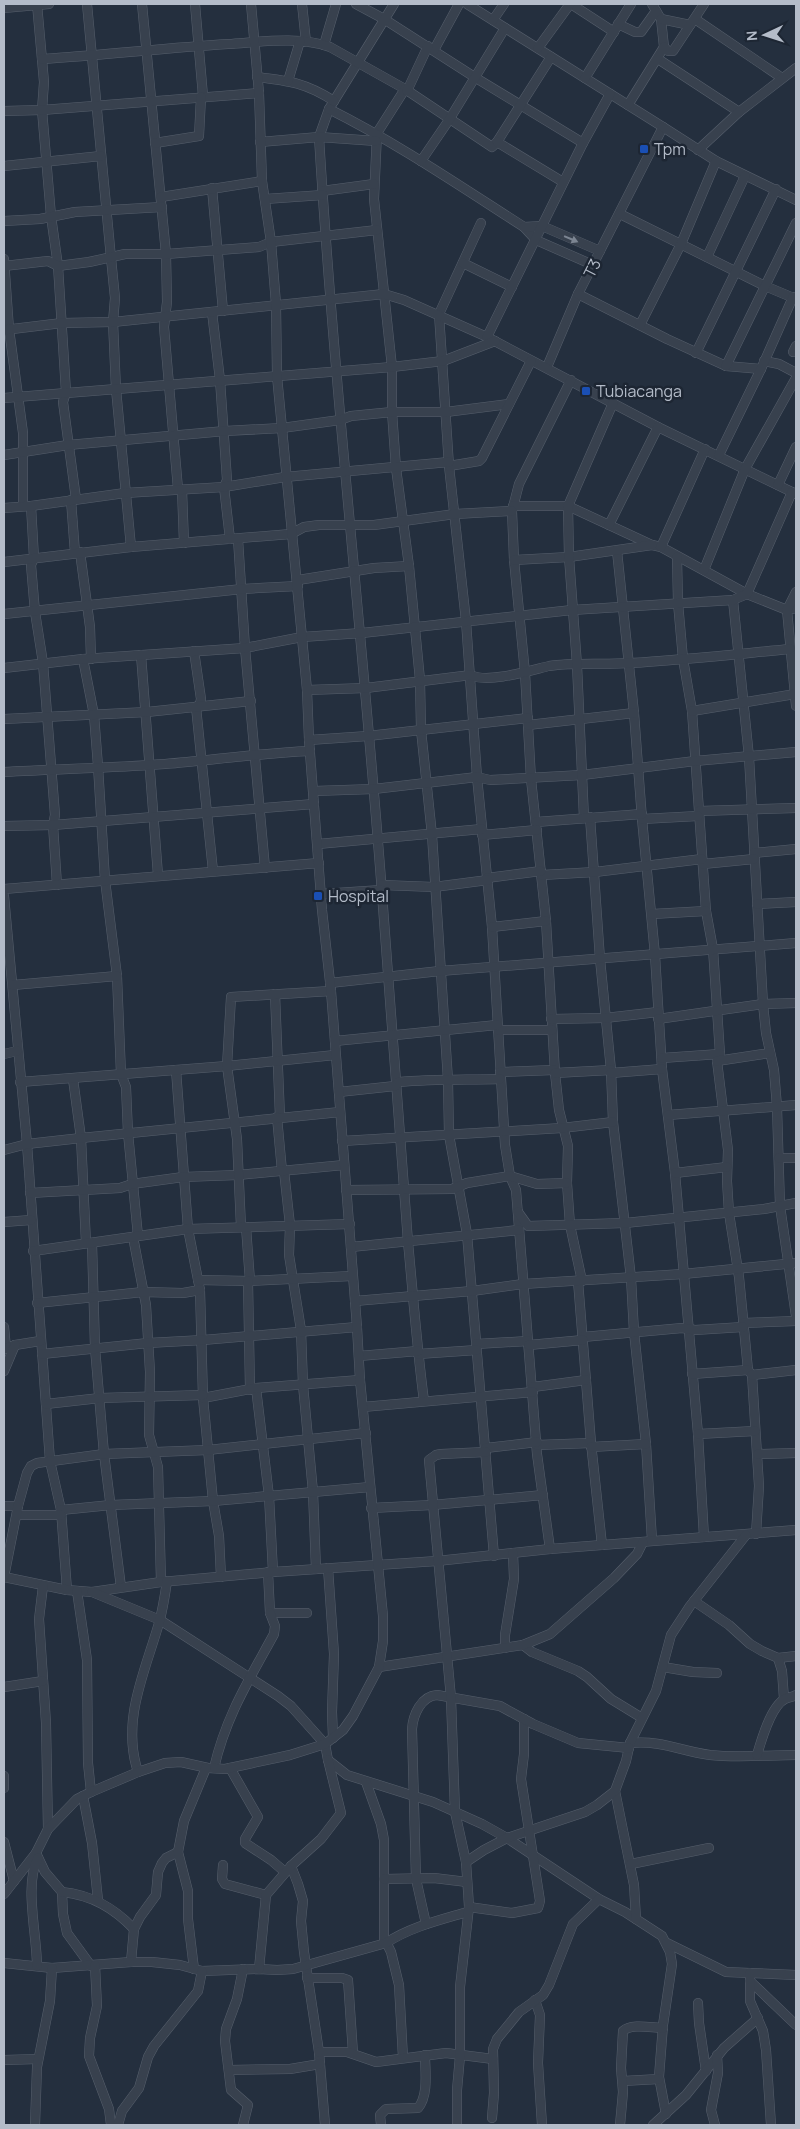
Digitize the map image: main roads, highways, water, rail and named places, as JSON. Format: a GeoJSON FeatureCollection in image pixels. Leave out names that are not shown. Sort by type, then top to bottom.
{"type":"FeatureCollection","features":[{"type":"Feature","properties":{"kind":"place","name":"Tpm"},"geometry":{"type":"Point","coordinates":[644,149]}},
{"type":"Feature","properties":{"kind":"place","name":"Tubiacanga"},"geometry":{"type":"Point","coordinates":[586,391]}},
{"type":"Feature","properties":{"kind":"place","name":"Hospital"},"geometry":{"type":"Point","coordinates":[318,896]}}]}
